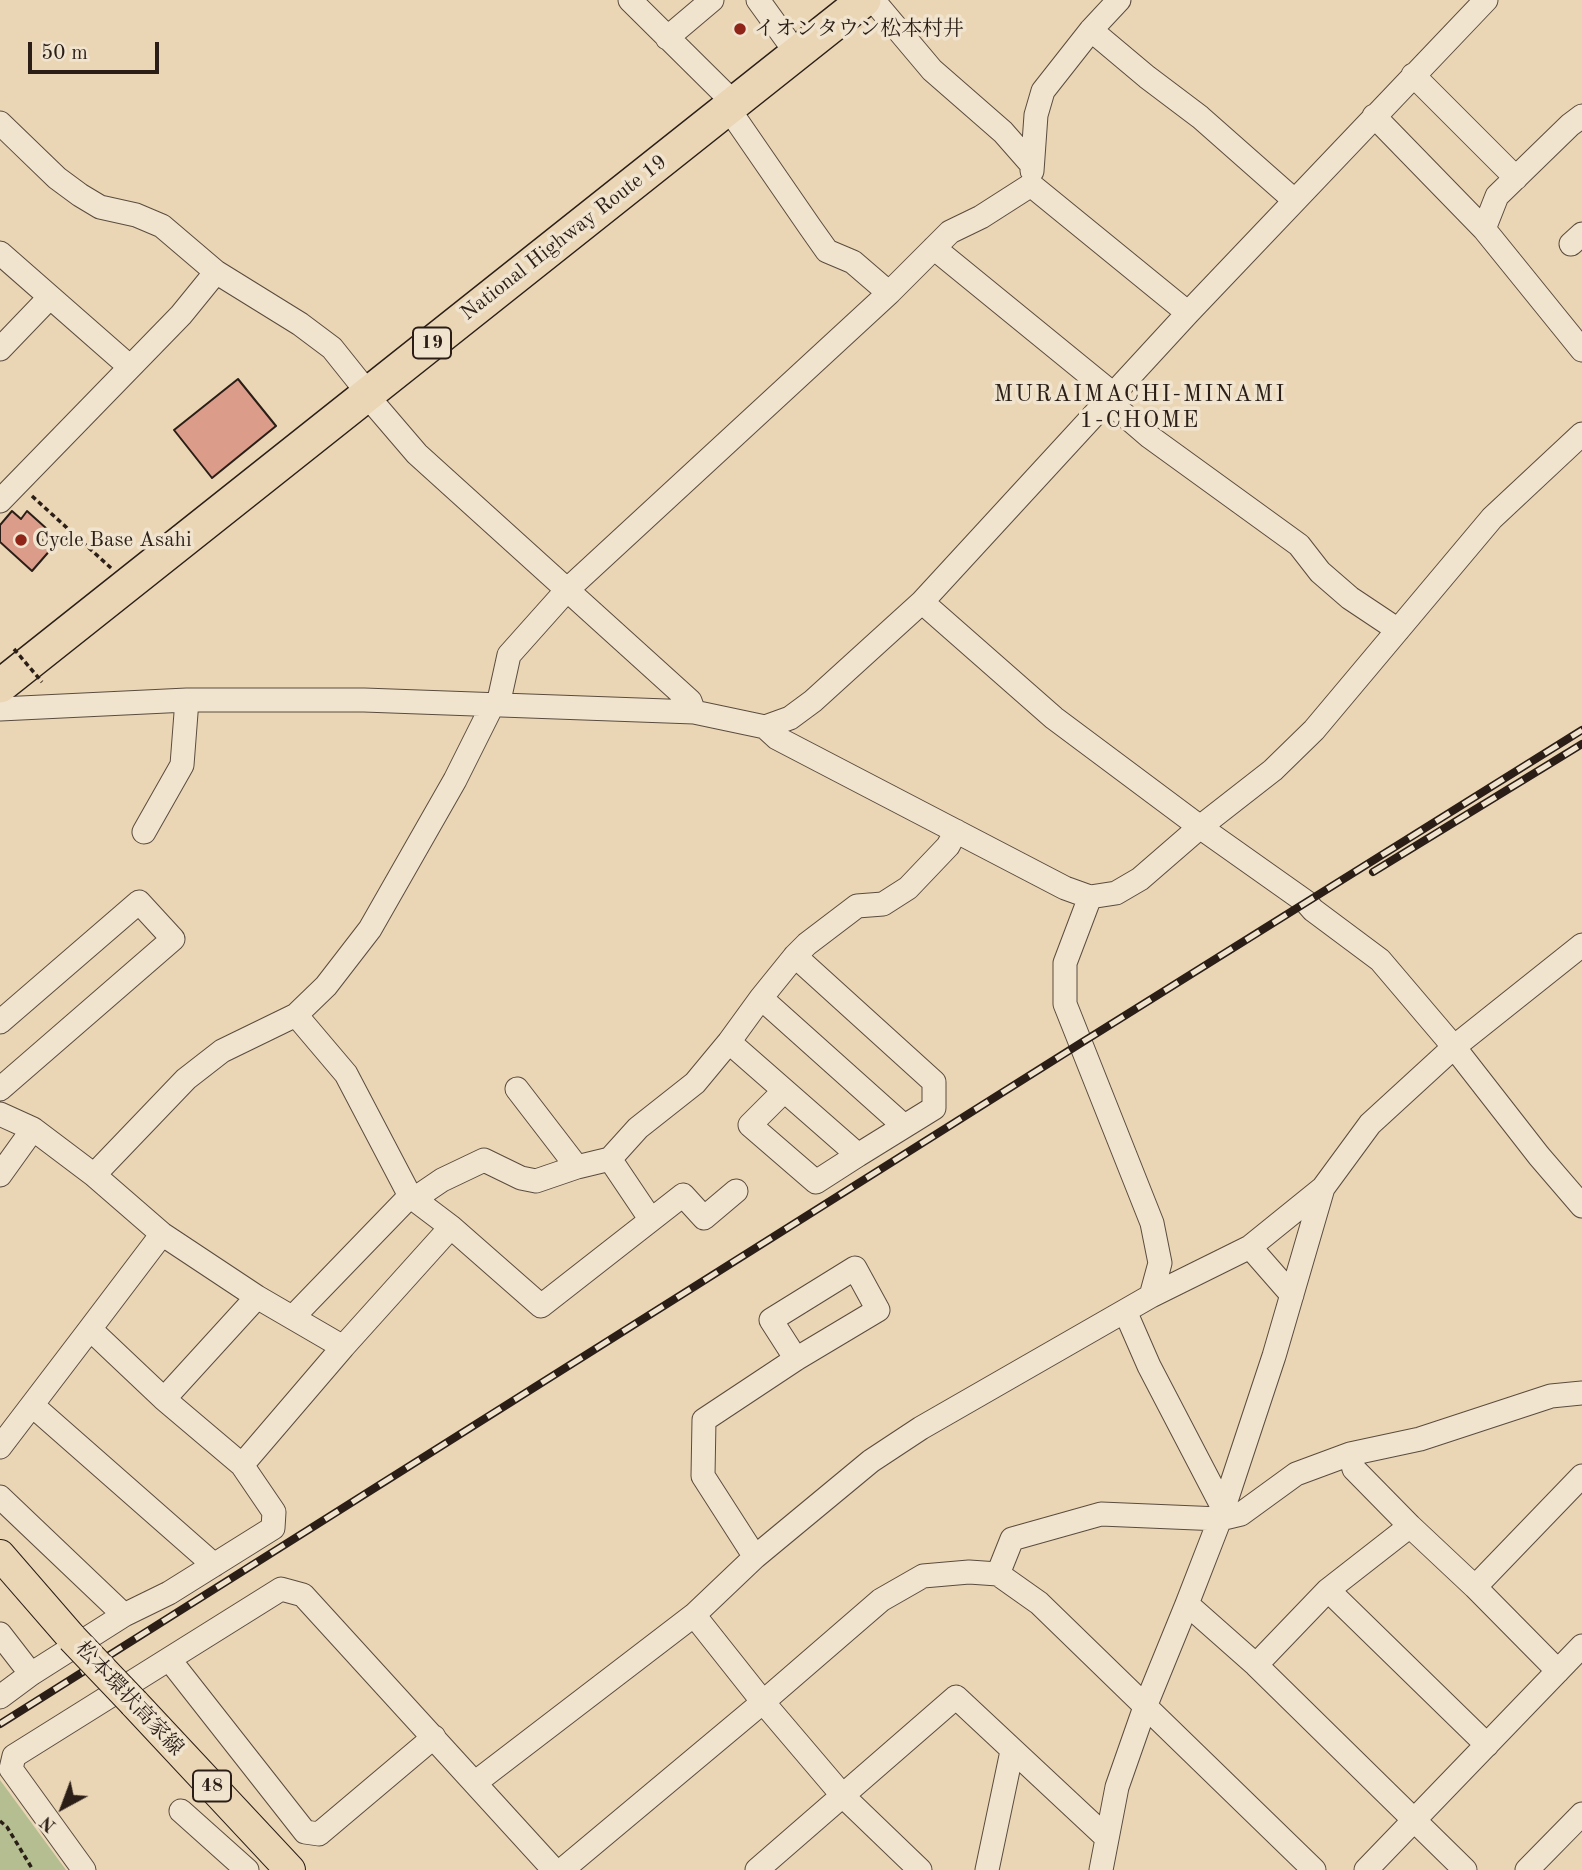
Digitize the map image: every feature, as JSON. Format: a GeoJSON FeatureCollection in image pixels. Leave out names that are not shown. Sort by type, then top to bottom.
{"type":"FeatureCollection","features":[{"type":"Feature","properties":{"kind":"highway","name":"National Highway Route 19"},"geometry":{"type":"LineString","coordinates":[[0,686],[864,0]]}},
{"type":"Feature","properties":{"kind":"main road","name":"松本環状高家線"},"geometry":{"type":"LineString","coordinates":[[0,1555],[72,1638],[290,1870]]}},
{"type":"Feature","properties":{"kind":"street"},"geometry":{"type":"LineString","coordinates":[[630,0],[731,106],[827,251],[853,262],[889,293]]}},
{"type":"Feature","properties":{"kind":"street"},"geometry":{"type":"LineString","coordinates":[[667,38],[712,0]]}},
{"type":"Feature","properties":{"kind":"street"},"geometry":{"type":"LineString","coordinates":[[758,0],[797,54]]}},
{"type":"Feature","properties":{"kind":"street"},"geometry":{"type":"LineString","coordinates":[[873,0],[932,70],[1003,132],[1032,175],[1188,313]]}},
{"type":"Feature","properties":{"kind":"street"},"geometry":{"type":"LineString","coordinates":[[94,1175],[186,1079],[222,1051],[296,1015],[326,986],[370,929],[455,780],[495,704],[509,655],[567,590],[889,293],[950,232],[981,217],[1032,175],[1036,115],[1043,91],[1091,30],[1119,0]]}},
{"type":"Feature","properties":{"kind":"street"},"geometry":{"type":"LineString","coordinates":[[0,709],[187,700],[364,700],[694,712],[765,727],[790,718],[813,701],[922,602],[1188,313],[1486,0]]}},
{"type":"Feature","properties":{"kind":"street"},"geometry":{"type":"LineString","coordinates":[[1091,30],[1200,117],[1294,201]]}},
{"type":"Feature","properties":{"kind":"street"},"geometry":{"type":"LineString","coordinates":[[1413,75],[1516,178]]}},
{"type":"Feature","properties":{"kind":"street"},"geometry":{"type":"LineString","coordinates":[[1374,116],[1484,229],[1582,350]]}},
{"type":"Feature","properties":{"kind":"street"},"geometry":{"type":"LineString","coordinates":[[1484,229],[1497,196],[1582,116]]}},
{"type":"Feature","properties":{"kind":"street"},"geometry":{"type":"LineString","coordinates":[[0,123],[57,178],[80,195],[100,207],[136,215],[162,226],[216,272],[300,324],[332,348],[375,405],[417,454],[690,702],[694,712]]}},
{"type":"Feature","properties":{"kind":"street"},"geometry":{"type":"LineString","coordinates":[[934,248],[1110,397],[1150,437],[1298,545],[1320,572],[1350,598],[1398,630]]}},
{"type":"Feature","properties":{"kind":"street"},"geometry":{"type":"LineString","coordinates":[[0,253],[130,367]]}},
{"type":"Feature","properties":{"kind":"street"},"geometry":{"type":"LineString","coordinates":[[0,500],[181,315],[216,272]]}},
{"type":"Feature","properties":{"kind":"street"},"geometry":{"type":"LineString","coordinates":[[0,349],[50,297]]}},
{"type":"Feature","properties":{"kind":"street"},"geometry":{"type":"LineString","coordinates":[[765,727],[776,738],[1065,888],[1090,897],[1116,893],[1140,879],[1200,827],[1273,770],[1306,738],[1492,518],[1582,434]]}},
{"type":"Feature","properties":{"kind":"street"},"geometry":{"type":"LineString","coordinates":[[922,602],[1054,718],[1306,902],[1380,960],[1582,1206]]}},
{"type":"Feature","properties":{"kind":"street"},"geometry":{"type":"LineString","coordinates":[[144,832],[182,765],[187,700]]}},
{"type":"Feature","properties":{"kind":"street"},"geometry":{"type":"LineString","coordinates":[[293,1317],[412,1198],[442,1180],[484,1160],[521,1178],[536,1181],[610,1159],[638,1128],[695,1083],[807,944],[857,906],[883,904],[908,888],[948,846],[956,831]]}},
{"type":"Feature","properties":{"kind":"street"},"geometry":{"type":"LineString","coordinates":[[1090,897],[1065,963],[1065,1004],[1152,1223],[1160,1263],[1151,1296]]}},
{"type":"Feature","properties":{"kind":"street"},"geometry":{"type":"LineString","coordinates":[[0,1022],[139,902],[173,939],[0,1089]]}},
{"type":"Feature","properties":{"kind":"street"},"geometry":{"type":"LineString","coordinates":[[475,1782],[694,1615],[755,1557],[881,1454],[921,1428],[1151,1296],[1250,1247],[1323,1188],[1370,1124],[1454,1047],[1582,945]]}},
{"type":"Feature","properties":{"kind":"street"},"geometry":{"type":"LineString","coordinates":[[784,1090],[751,1125],[816,1182],[933,1108],[934,1082],[795,956]]}},
{"type":"Feature","properties":{"kind":"street"},"geometry":{"type":"LineString","coordinates":[[761,998],[904,1126]]}},
{"type":"Feature","properties":{"kind":"street"},"geometry":{"type":"LineString","coordinates":[[296,1015],[346,1074],[412,1198],[451,1227],[541,1306],[683,1195],[704,1218],[736,1191]]}},
{"type":"Feature","properties":{"kind":"street"},"geometry":{"type":"LineString","coordinates":[[729,1042],[858,1155]]}},
{"type":"Feature","properties":{"kind":"street"},"geometry":{"type":"LineString","coordinates":[[517,1089],[577,1167]]}},
{"type":"Feature","properties":{"kind":"street"},"geometry":{"type":"LineString","coordinates":[[0,1114],[33,1129],[94,1175],[162,1234],[257,1297],[343,1347]]}},
{"type":"Feature","properties":{"kind":"street"},"geometry":{"type":"LineString","coordinates":[[0,1175],[33,1129]]}},
{"type":"Feature","properties":{"kind":"street"},"geometry":{"type":"LineString","coordinates":[[610,1159],[651,1220]]}},
{"type":"Feature","properties":{"kind":"street"},"geometry":{"type":"LineString","coordinates":[[1101,1870],[1117,1787],[1145,1707],[1222,1513],[1274,1356],[1323,1188]]}},
{"type":"Feature","properties":{"kind":"street"},"geometry":{"type":"LineString","coordinates":[[242,1465],[451,1227]]}},
{"type":"Feature","properties":{"kind":"street"},"geometry":{"type":"LineString","coordinates":[[0,1447],[162,1234]]}},
{"type":"Feature","properties":{"kind":"street"},"geometry":{"type":"LineString","coordinates":[[1250,1247],[1292,1295]]}},
{"type":"Feature","properties":{"kind":"street"},"geometry":{"type":"LineString","coordinates":[[755,1557],[703,1476],[704,1420],[796,1359],[878,1310],[855,1268],[771,1320],[796,1359]]}},
{"type":"Feature","properties":{"kind":"street"},"geometry":{"type":"LineString","coordinates":[[164,1399],[257,1297]]}},
{"type":"Feature","properties":{"kind":"street"},"geometry":{"type":"LineString","coordinates":[[1125,1311],[1149,1366],[1222,1513]]}},
{"type":"Feature","properties":{"kind":"street"},"geometry":{"type":"LineString","coordinates":[[0,1697],[124,1615],[169,1593],[273,1528],[274,1512],[242,1465],[164,1399],[90,1329]]}},
{"type":"Feature","properties":{"kind":"street"},"geometry":{"type":"LineString","coordinates":[[998,1574],[1012,1539],[1101,1514],[1241,1514],[1296,1474],[1350,1454],[1420,1439],[1551,1396],[1582,1393]]}},
{"type":"Feature","properties":{"kind":"street"},"geometry":{"type":"LineString","coordinates":[[32,1405],[214,1565]]}},
{"type":"Feature","properties":{"kind":"street"},"geometry":{"type":"LineString","coordinates":[[1350,1454],[1354,1469],[1558,1671]]}},
{"type":"Feature","properties":{"kind":"street"},"geometry":{"type":"LineString","coordinates":[[1475,1587],[1582,1476]]}},
{"type":"Feature","properties":{"kind":"street"},"geometry":{"type":"LineString","coordinates":[[0,1497],[124,1615]]}},
{"type":"Feature","properties":{"kind":"street"},"geometry":{"type":"LineString","coordinates":[[1256,1665],[1328,1590],[1410,1526]]}},
{"type":"Feature","properties":{"kind":"street"},"geometry":{"type":"LineString","coordinates":[[562,1870],[881,1600],[923,1576],[969,1572],[998,1574],[1039,1603],[1314,1870]]}},
{"type":"Feature","properties":{"kind":"street"},"geometry":{"type":"LineString","coordinates":[[84,1870],[11,1769],[13,1756],[281,1590],[303,1595],[554,1870]]}},
{"type":"Feature","properties":{"kind":"street"},"geometry":{"type":"LineString","coordinates":[[1328,1590],[1487,1745]]}},
{"type":"Feature","properties":{"kind":"street"},"geometry":{"type":"LineString","coordinates":[[1187,1604],[1256,1665],[1465,1870]]}},
{"type":"Feature","properties":{"kind":"street"},"geometry":{"type":"LineString","coordinates":[[694,1615],[843,1796],[920,1870]]}},
{"type":"Feature","properties":{"kind":"street"},"geometry":{"type":"LineString","coordinates":[[0,1633],[31,1674]]}},
{"type":"Feature","properties":{"kind":"street"},"geometry":{"type":"LineString","coordinates":[[1366,1870],[1582,1646]]}},
{"type":"Feature","properties":{"kind":"street"},"geometry":{"type":"LineString","coordinates":[[169,1659],[305,1832],[319,1834],[434,1737]]}},
{"type":"Feature","properties":{"kind":"street"},"geometry":{"type":"LineString","coordinates":[[757,1870],[956,1697],[1107,1838]]}},
{"type":"Feature","properties":{"kind":"street"},"geometry":{"type":"LineString","coordinates":[[986,1870],[1013,1751]]}},
{"type":"Feature","properties":{"kind":"street"},"geometry":{"type":"LineString","coordinates":[[181,1811],[247,1870]]}},
{"type":"Feature","properties":{"kind":"street"},"geometry":{"type":"LineString","coordinates":[[1527,1870],[1582,1814]]}},
{"type":"Feature","properties":{"kind":"path"},"geometry":{"type":"LineString","coordinates":[[18,482],[119,575]]}},
{"type":"Feature","properties":{"kind":"path"},"geometry":{"type":"LineString","coordinates":[[14,649],[42,682]]}},
{"type":"Feature","properties":{"kind":"path"},"geometry":{"type":"LineString","coordinates":[[0,1821],[7,1826],[33,1870]]}},
{"type":"Feature","properties":{"kind":"green space"},"geometry":{"type":"Polygon","coordinates":[[[0,1780],[66,1870],[0,1870],[0,1780]]]}},
{"type":"Feature","properties":{"kind":"building"},"geometry":{"type":"Polygon","coordinates":[[[238,379],[276,426],[212,478],[174,430],[238,379]]]}},
{"type":"Feature","properties":{"kind":"building","name":"Cycle Base Asahi"},"geometry":{"type":"Polygon","coordinates":[[[12,511],[21,519],[27,511],[47,529],[40,538],[52,548],[32,571],[0,542],[0,525],[12,511]]]}},
{"type":"Feature","properties":{"kind":"railway"},"geometry":{"type":"LineString","coordinates":[[0,1724],[1582,730]]}},
{"type":"Feature","properties":{"kind":"railway"},"geometry":{"type":"LineString","coordinates":[[1373,872],[1582,744]]}},
{"type":"Feature","properties":{"kind":"place","name":"イオンタウン松本村井"},"geometry":{"type":"Point","coordinates":[740,29]}},
{"type":"Feature","properties":{"kind":"place","name":"Cycle Base Asahi"},"geometry":{"type":"Point","coordinates":[21,540]}},
{"type":"Feature","properties":{"kind":"district","name":"MURAIMACHI-MINAMI 1-CHOME"},"geometry":{"type":"Point","coordinates":[1140,408]}}]}
